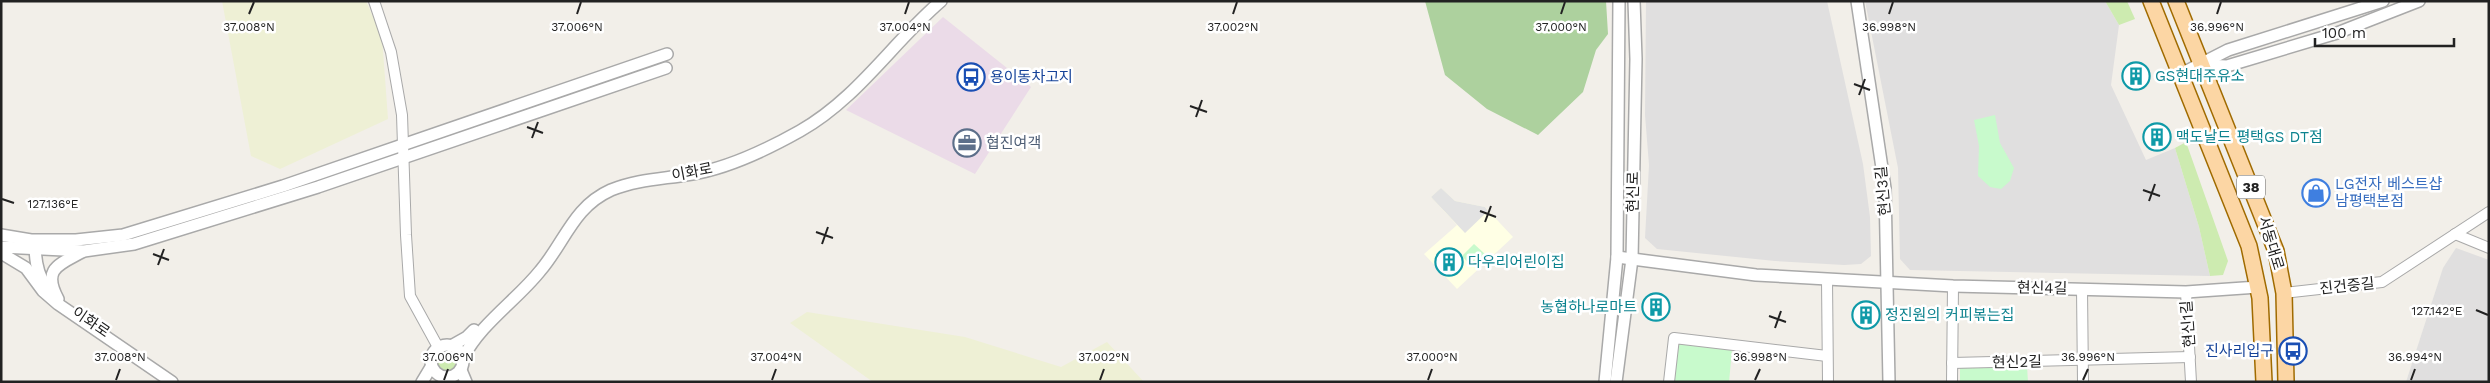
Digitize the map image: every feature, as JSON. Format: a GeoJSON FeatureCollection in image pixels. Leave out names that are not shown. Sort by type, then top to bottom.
{"type":"FeatureCollection","features":[{"type":"Feature","properties":{"kind":"main road","name":"서동대로"},"geometry":{"type":"LineString","coordinates":[[2151,1],[2249,246],[2258,287],[2264,382]]}},
{"type":"Feature","properties":{"kind":"main road","name":"서동대로"},"geometry":{"type":"LineString","coordinates":[[2176,1],[2276,251],[2284,293],[2286,382]]}},
{"type":"Feature","properties":{"kind":"street"},"geometry":{"type":"LineString","coordinates":[[374,1],[391,52],[402,115],[410,296],[438,347]]}},
{"type":"Feature","properties":{"kind":"street","name":"이화로"},"geometry":{"type":"LineString","coordinates":[[451,346],[467,337],[515,289],[536,266],[570,216],[601,189],[636,176],[688,169],[721,161],[795,126],[850,88],[933,1]]}},
{"type":"Feature","properties":{"kind":"street","name":"이화로"},"geometry":{"type":"LineString","coordinates":[[463,358],[472,341],[541,270],[569,225],[581,211],[609,191],[637,181],[694,174],[736,162],[801,131],[842,102],[878,68],[904,36],[942,1]]}},
{"type":"Feature","properties":{"kind":"street","name":"현신로"},"geometry":{"type":"LineString","coordinates":[[1605,382],[1617,257],[1619,1]]}},
{"type":"Feature","properties":{"kind":"street","name":"현신로"},"geometry":{"type":"LineString","coordinates":[[1616,382],[1632,259],[1636,59],[1634,1]]}},
{"type":"Feature","properties":{"kind":"street","name":"현신3길"},"geometry":{"type":"LineString","coordinates":[[1856,1],[1885,188],[1889,382]]}},
{"type":"Feature","properties":{"kind":"street"},"geometry":{"type":"LineString","coordinates":[[2181,74],[2228,50],[2383,1]]}},
{"type":"Feature","properties":{"kind":"street"},"geometry":{"type":"LineString","coordinates":[[2201,65],[2227,66],[2336,33],[2419,1]]}},
{"type":"Feature","properties":{"kind":"street"},"geometry":{"type":"LineString","coordinates":[[1,247],[123,234],[245,198],[667,54]]}},
{"type":"Feature","properties":{"kind":"street"},"geometry":{"type":"LineString","coordinates":[[1,235],[33,245],[84,251],[134,244],[180,232],[404,158],[666,68]]}},
{"type":"Feature","properties":{"kind":"street","name":"진건중길"},"geometry":{"type":"LineString","coordinates":[[2284,293],[2382,282],[2489,212]]}},
{"type":"Feature","properties":{"kind":"street"},"geometry":{"type":"LineString","coordinates":[[2455,234],[2489,248]]}},
{"type":"Feature","properties":{"kind":"street"},"geometry":{"type":"LineString","coordinates":[[33,245],[37,281]]}},
{"type":"Feature","properties":{"kind":"street","name":"이화로"},"geometry":{"type":"LineString","coordinates":[[33,245],[40,278],[58,298],[179,382]]}},
{"type":"Feature","properties":{"kind":"street"},"geometry":{"type":"LineString","coordinates":[[58,298],[51,285],[53,271],[64,262],[84,251]]}},
{"type":"Feature","properties":{"kind":"street"},"geometry":{"type":"LineString","coordinates":[[1,253],[26,268],[43,290],[58,304],[172,382]]}},
{"type":"Feature","properties":{"kind":"street","name":"현신4길"},"geometry":{"type":"LineString","coordinates":[[1617,257],[1756,275],[1887,283],[2186,292],[2258,287]]}},
{"type":"Feature","properties":{"kind":"street"},"geometry":{"type":"LineString","coordinates":[[1827,280],[1828,382]]}},
{"type":"Feature","properties":{"kind":"street"},"geometry":{"type":"LineString","coordinates":[[1952,382],[1953,286]]}},
{"type":"Feature","properties":{"kind":"street"},"geometry":{"type":"LineString","coordinates":[[2082,289],[2083,382]]}},
{"type":"Feature","properties":{"kind":"street","name":"현신1길"},"geometry":{"type":"LineString","coordinates":[[2186,292],[2191,382]]}},
{"type":"Feature","properties":{"kind":"street"},"geometry":{"type":"LineString","coordinates":[[1669,382],[1674,338],[1827,356]]}},
{"type":"Feature","properties":{"kind":"street"},"geometry":{"type":"LineString","coordinates":[[422,382],[431,367],[431,356],[438,347],[451,346],[459,350],[463,358],[461,370],[466,382]]}},
{"type":"Feature","properties":{"kind":"street","name":"현신1길"},"geometry":{"type":"LineString","coordinates":[[2082,361],[2190,357]]}},
{"type":"Feature","properties":{"kind":"street","name":"현신2길"},"geometry":{"type":"LineString","coordinates":[[1952,363],[2082,361]]}},
{"type":"Feature","properties":{"kind":"street"},"geometry":{"type":"LineString","coordinates":[[431,367],[443,379],[461,370]]}},
{"type":"Feature","properties":{"kind":"shaded area"},"geometry":{"type":"Polygon","coordinates":[[[222,1],[366,1],[382,37],[388,119],[280,169],[251,156],[222,1]]]}},
{"type":"Feature","properties":{"kind":"shaded area"},"geometry":{"type":"Polygon","coordinates":[[[1646,1],[1827,1],[1863,164],[1870,217],[1871,256],[1861,264],[1844,265],[1775,261],[1657,249],[1645,238],[1649,165],[1645,115],[1646,1]]]}},
{"type":"Feature","properties":{"kind":"shaded area"},"geometry":{"type":"Polygon","coordinates":[[[1865,1],[2105,1],[2119,25],[2111,85],[2146,160],[2175,148],[2199,227],[2210,276],[1910,270],[1900,259],[1898,168],[1865,1]]]}},
{"type":"Feature","properties":{"kind":"shaded area"},"geometry":{"type":"Polygon","coordinates":[[[943,17],[1031,87],[975,174],[846,110],[943,17]]]}},
{"type":"Feature","properties":{"kind":"shaded area"},"geometry":{"type":"Polygon","coordinates":[[[1441,188],[1455,201],[1485,207],[1513,237],[1457,289],[1424,254],[1457,225],[1431,197],[1441,188]]]}},
{"type":"Feature","properties":{"kind":"shaded area"},"geometry":{"type":"Polygon","coordinates":[[[1441,188],[1455,201],[1485,207],[1488,211],[1465,233],[1431,197],[1441,188]]]}},
{"type":"Feature","properties":{"kind":"shaded area"},"geometry":{"type":"Polygon","coordinates":[[[2456,248],[2489,260],[2489,382],[2406,382],[2443,268],[2456,248]]]}},
{"type":"Feature","properties":{"kind":"shaded area"},"geometry":{"type":"Polygon","coordinates":[[[807,312],[965,337],[1061,367],[1107,342],[1144,382],[873,382],[790,323],[807,312]]]}},
{"type":"Feature","properties":{"kind":"green space"},"geometry":{"type":"Polygon","coordinates":[[[1425,1],[1606,1],[1608,34],[1596,50],[1583,92],[1538,135],[1487,109],[1445,75],[1425,1]]]}},
{"type":"Feature","properties":{"kind":"green space"},"geometry":{"type":"Polygon","coordinates":[[[2105,1],[2127,1],[2135,19],[2119,25],[2105,1]]]}},
{"type":"Feature","properties":{"kind":"green space"},"geometry":{"type":"Polygon","coordinates":[[[1995,115],[2000,143],[2014,168],[2010,181],[2001,189],[1990,187],[1978,176],[1979,146],[1974,120],[1995,115]]]}},
{"type":"Feature","properties":{"kind":"green space"},"geometry":{"type":"Polygon","coordinates":[[[2186,142],[2228,261],[2223,275],[2210,276],[2199,227],[2175,148],[2186,142]]]}},
{"type":"Feature","properties":{"kind":"green space"},"geometry":{"type":"Polygon","coordinates":[[[1474,244],[1485,254],[1472,267],[1462,256],[1474,244]]]}},
{"type":"Feature","properties":{"kind":"green space"},"geometry":{"type":"Polygon","coordinates":[[[1679,344],[1732,350],[1729,382],[1674,382],[1679,344]]]}},
{"type":"Feature","properties":{"kind":"green space"},"geometry":{"type":"Polygon","coordinates":[[[446,349],[455,352],[458,361],[455,370],[446,373],[437,370],[434,361],[437,352],[446,349]]]}},
{"type":"Feature","properties":{"kind":"green space"},"geometry":{"type":"Polygon","coordinates":[[[2027,366],[2028,382],[1960,382],[1960,367],[2027,366]]]}},
{"type":"Feature","properties":{"kind":"place","name":"GS현대주유소"},"geometry":{"type":"Point","coordinates":[2136,76]}},
{"type":"Feature","properties":{"kind":"place","name":"용이동차고지"},"geometry":{"type":"Point","coordinates":[971,77]}},
{"type":"Feature","properties":{"kind":"place","name":"맥도날드 평택GS DT점"},"geometry":{"type":"Point","coordinates":[2157,137]}},
{"type":"Feature","properties":{"kind":"place","name":"협진여객"},"geometry":{"type":"Point","coordinates":[967,143]}},
{"type":"Feature","properties":{"kind":"place","name":"LG전자 베스트샵 남평택본점"},"geometry":{"type":"Point","coordinates":[2316,193]}},
{"type":"Feature","properties":{"kind":"place","name":"다우리어린이집"},"geometry":{"type":"Point","coordinates":[1449,262]}},
{"type":"Feature","properties":{"kind":"place","name":"농협하나로마트"},"geometry":{"type":"Point","coordinates":[1656,307]}},
{"type":"Feature","properties":{"kind":"place","name":"정진원의 커피볶는집"},"geometry":{"type":"Point","coordinates":[1866,315]}},
{"type":"Feature","properties":{"kind":"place","name":"진사리입구"},"geometry":{"type":"Point","coordinates":[2293,351]}}]}
